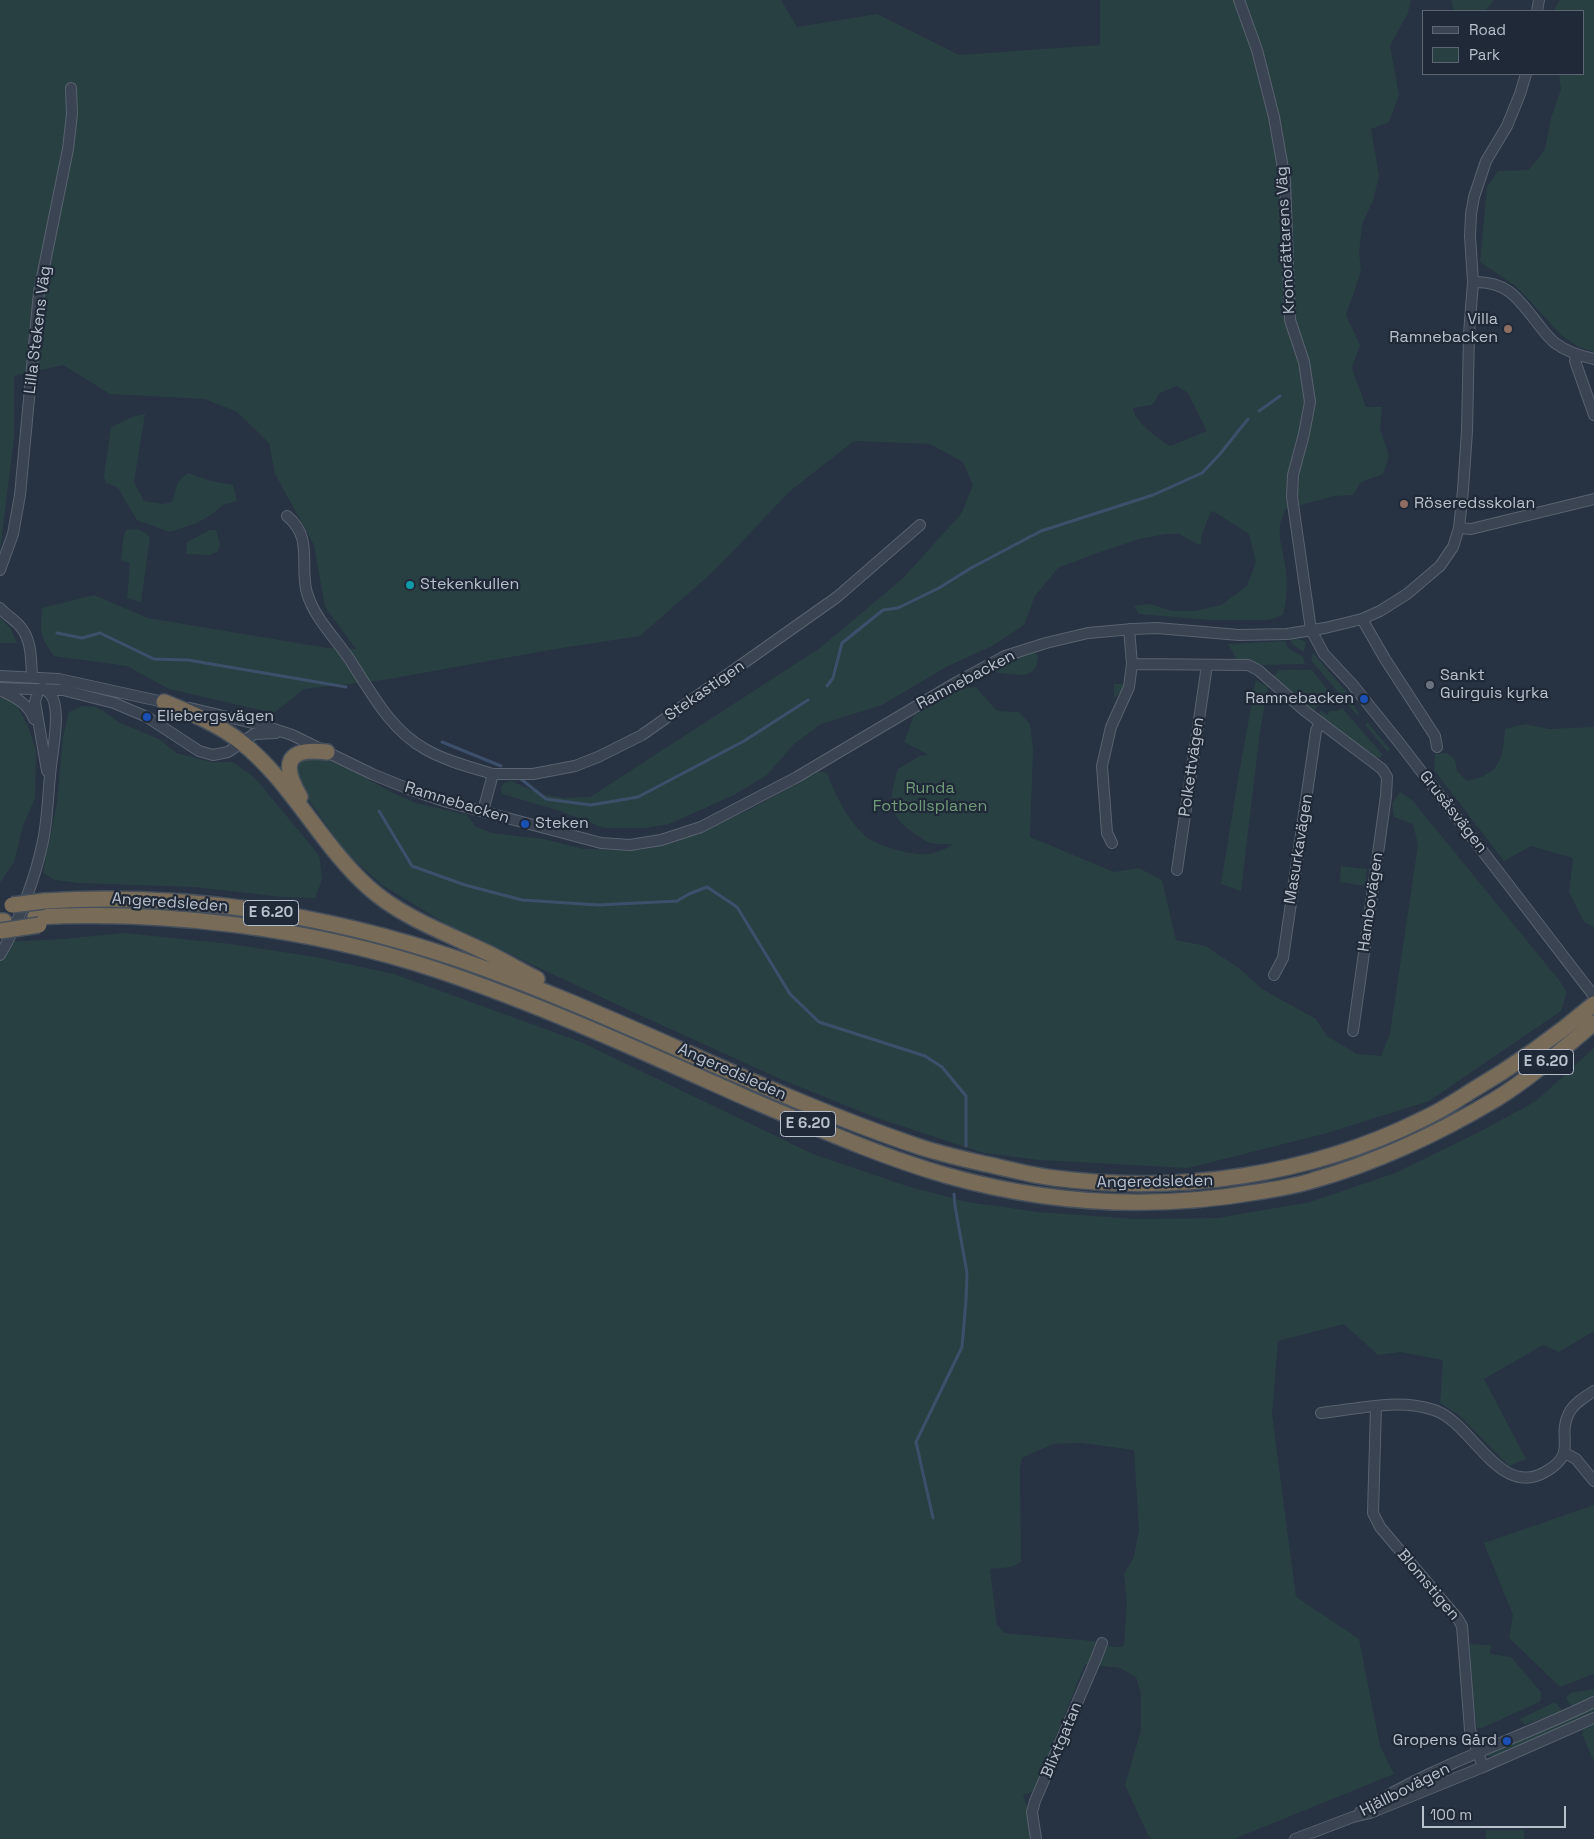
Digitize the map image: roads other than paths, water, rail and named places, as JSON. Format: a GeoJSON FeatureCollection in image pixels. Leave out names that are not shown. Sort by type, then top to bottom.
{"type":"FeatureCollection","features":[{"type":"Feature","properties":{"kind":"highway"},"geometry":{"type":"LineString","coordinates":[[164,702],[202,718],[241,742],[272,773],[349,868],[367,887],[381,898],[420,921],[492,955],[606,1016]]}},
{"type":"Feature","properties":{"kind":"highway"},"geometry":{"type":"LineString","coordinates":[[315,825],[292,781],[290,763],[293,757],[302,751],[327,752]]}},
{"type":"Feature","properties":{"kind":"highway","name":"Angeredsleden"},"geometry":{"type":"LineString","coordinates":[[3,917],[44,901],[103,898],[171,901],[253,909],[347,927],[458,959],[525,983],[606,1016],[804,1104],[920,1147],[1050,1178],[1136,1184],[1177,1183],[1232,1178],[1308,1163],[1352,1149],[1425,1119],[1589,1021]]}},
{"type":"Feature","properties":{"kind":"highway","name":"Angeredsleden"},"geometry":{"type":"LineString","coordinates":[[3,917],[37,921],[122,916],[166,918],[268,930],[347,946],[434,969],[588,1028],[807,1124],[899,1160],[980,1184],[1032,1194],[1086,1201],[1131,1204],[1199,1200],[1275,1189],[1321,1178],[1392,1153],[1491,1102],[1565,1047],[1589,1021],[1594,1004]]}},
{"type":"Feature","properties":{"kind":"street","name":"Kronorättarens Väg"},"geometry":{"type":"LineString","coordinates":[[1238,0],[1259,60],[1274,117],[1285,180],[1290,320],[1304,362],[1310,402],[1293,475],[1292,497],[1311,630]]}},
{"type":"Feature","properties":{"kind":"street","name":"Ramnebacken"},"geometry":{"type":"LineString","coordinates":[[0,676],[60,679],[229,716],[292,734],[409,789],[601,843],[630,845],[662,840],[701,826],[752,802],[1005,656],[1046,643],[1088,633],[1157,628],[1264,636],[1311,630],[1362,619],[1380,611],[1407,594],[1440,566],[1454,547],[1459,528],[1466,431],[1469,334],[1473,282],[1470,236],[1471,214],[1474,197],[1486,161],[1507,126],[1526,75]]}},
{"type":"Feature","properties":{"kind":"street","name":"Lilla Stekens Väg"},"geometry":{"type":"LineString","coordinates":[[0,570],[13,534],[20,495],[39,292],[68,149],[72,114],[72,88]]}},
{"type":"Feature","properties":{"kind":"street"},"geometry":{"type":"LineString","coordinates":[[1473,282],[1488,282],[1507,289],[1516,297],[1553,342],[1576,355],[1594,360]]}},
{"type":"Feature","properties":{"kind":"street"},"geometry":{"type":"LineString","coordinates":[[1576,355],[1575,361],[1594,415]]}},
{"type":"Feature","properties":{"kind":"street"},"geometry":{"type":"LineString","coordinates":[[1459,528],[1471,528],[1594,499]]}},
{"type":"Feature","properties":{"kind":"street"},"geometry":{"type":"LineString","coordinates":[[286,516],[293,522],[304,545],[305,585],[310,602],[389,718],[408,738],[426,750],[444,759],[493,774],[483,811]]}},
{"type":"Feature","properties":{"kind":"street","name":"Stekastigen"},"geometry":{"type":"LineString","coordinates":[[493,774],[533,774],[575,766],[642,735],[837,597],[920,525]]}},
{"type":"Feature","properties":{"kind":"street"},"geometry":{"type":"LineString","coordinates":[[0,608],[24,632],[31,653],[32,677],[42,688],[50,693],[55,707],[56,724],[43,843],[29,889],[11,936],[0,955]]}},
{"type":"Feature","properties":{"kind":"street"},"geometry":{"type":"LineString","coordinates":[[1362,619],[1385,659],[1433,732],[1436,747]]}},
{"type":"Feature","properties":{"kind":"street"},"geometry":{"type":"LineString","coordinates":[[1112,842],[1106,833],[1102,766],[1110,727],[1129,687],[1132,664],[1129,629]]}},
{"type":"Feature","properties":{"kind":"street","name":"Grusåsvägen"},"geometry":{"type":"LineString","coordinates":[[1311,630],[1324,654],[1352,684],[1401,745],[1594,996]]}},
{"type":"Feature","properties":{"kind":"street"},"geometry":{"type":"LineString","coordinates":[[1132,664],[1248,666],[1258,670],[1320,722]]}},
{"type":"Feature","properties":{"kind":"street","name":"Polkettvägen"},"geometry":{"type":"LineString","coordinates":[[1177,870],[1207,665]]}},
{"type":"Feature","properties":{"kind":"street","name":"Ramnebacken"},"geometry":{"type":"LineString","coordinates":[[0,689],[42,688],[63,690],[98,698],[129,709],[166,728],[194,749],[206,754],[228,752],[247,737],[260,733],[292,734]]}},
{"type":"Feature","properties":{"kind":"street"},"geometry":{"type":"LineString","coordinates":[[42,688],[38,691],[35,702],[49,784]]}},
{"type":"Feature","properties":{"kind":"street"},"geometry":{"type":"LineString","coordinates":[[0,689],[27,706],[32,713],[42,743]]}},
{"type":"Feature","properties":{"kind":"street","name":"Hambovägen"},"geometry":{"type":"LineString","coordinates":[[1320,722],[1375,763],[1386,774],[1386,796],[1353,1031]]}},
{"type":"Feature","properties":{"kind":"street","name":"Masurkavägen"},"geometry":{"type":"LineString","coordinates":[[1274,975],[1282,958],[1316,731],[1320,722]]}},
{"type":"Feature","properties":{"kind":"street"},"geometry":{"type":"LineString","coordinates":[[1321,1413],[1402,1404],[1423,1407],[1444,1414],[1453,1421],[1502,1470],[1515,1477],[1526,1478],[1544,1472],[1554,1465],[1565,1453],[1566,1424],[1569,1413],[1576,1404],[1594,1391]]}},
{"type":"Feature","properties":{"kind":"street","name":"Blomstigen"},"geometry":{"type":"LineString","coordinates":[[1376,1407],[1373,1514],[1380,1527],[1462,1626],[1469,1719],[1483,1767]]}},
{"type":"Feature","properties":{"kind":"street"},"geometry":{"type":"LineString","coordinates":[[1565,1453],[1576,1459],[1594,1481]]}},
{"type":"Feature","properties":{"kind":"street","name":"Blixtgatan"},"geometry":{"type":"LineString","coordinates":[[1036,1839],[1032,1812],[1035,1801],[1102,1642]]}},
{"type":"Feature","properties":{"kind":"street","name":"Hjällbovägen"},"geometry":{"type":"LineString","coordinates":[[1353,1817],[1419,1779],[1559,1720],[1594,1702]]}},
{"type":"Feature","properties":{"kind":"street","name":"Hjällbovägen"},"geometry":{"type":"LineString","coordinates":[[1294,1839],[1353,1817],[1370,1813],[1483,1767],[1594,1718]]}},
{"type":"Feature","properties":{"kind":"waterway"},"geometry":{"type":"LineString","coordinates":[[1259,411],[1280,396]]}},
{"type":"Feature","properties":{"kind":"waterway"},"geometry":{"type":"LineString","coordinates":[[827,686],[833,678],[842,643],[883,610],[898,608],[939,588],[971,568],[1041,531],[1153,495],[1202,473],[1248,419]]}},
{"type":"Feature","properties":{"kind":"waterway"},"geometry":{"type":"LineString","coordinates":[[57,633],[82,638],[100,633],[154,659],[188,660],[346,687]]}},
{"type":"Feature","properties":{"kind":"waterway"},"geometry":{"type":"LineString","coordinates":[[521,779],[546,799],[591,805],[638,797],[744,741],[808,700]]}},
{"type":"Feature","properties":{"kind":"waterway"},"geometry":{"type":"LineString","coordinates":[[442,742],[501,766]]}},
{"type":"Feature","properties":{"kind":"waterway"},"geometry":{"type":"LineString","coordinates":[[379,811],[412,866],[465,885],[522,900],[598,905],[677,901],[707,887],[737,907],[790,994],[819,1022],[925,1056],[942,1067],[966,1096],[966,1146]]}},
{"type":"Feature","properties":{"kind":"waterway"},"geometry":{"type":"LineString","coordinates":[[933,1518],[916,1442],[962,1347],[967,1273],[954,1194]]}},
{"type":"Feature","properties":{"kind":"place","name":"Villa Ramnebacken"},"geometry":{"type":"Point","coordinates":[1508,329]}},
{"type":"Feature","properties":{"kind":"place","name":"Röseredsskolan"},"geometry":{"type":"Point","coordinates":[1404,504]}},
{"type":"Feature","properties":{"kind":"place","name":"Stekenkullen"},"geometry":{"type":"Point","coordinates":[410,585]}},
{"type":"Feature","properties":{"kind":"place","name":"Sankt Guirguis kyrka"},"geometry":{"type":"Point","coordinates":[1430,685]}},
{"type":"Feature","properties":{"kind":"place","name":"Ramnebacken"},"geometry":{"type":"Point","coordinates":[1364,699]}},
{"type":"Feature","properties":{"kind":"place","name":"Eliebergsvägen"},"geometry":{"type":"Point","coordinates":[147,717]}},
{"type":"Feature","properties":{"kind":"place","name":"Steken"},"geometry":{"type":"Point","coordinates":[525,824]}},
{"type":"Feature","properties":{"kind":"place","name":"Gropens Gård"},"geometry":{"type":"Point","coordinates":[1507,1741]}},
{"type":"Feature","properties":{"kind":"park label","name":"Runda Fotbollsplanen"},"geometry":{"type":"Point","coordinates":[930,798]}}]}
